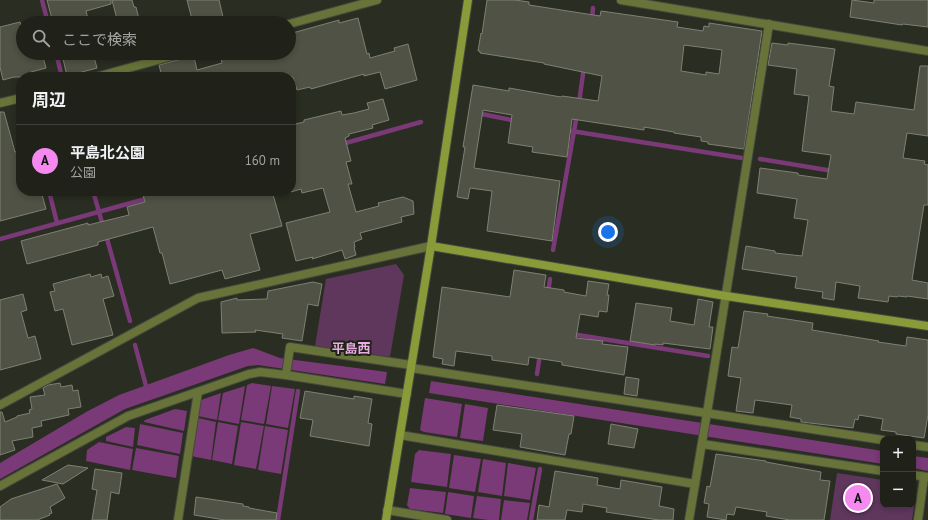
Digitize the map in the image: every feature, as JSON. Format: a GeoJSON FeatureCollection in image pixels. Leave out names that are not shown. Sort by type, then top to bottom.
{"type":"FeatureCollection","features":[{"type":"Feature","properties":{"kind":"street"},"geometry":{"type":"LineString","coordinates":[[296,22],[377,0]]}},
{"type":"Feature","properties":{"kind":"street"},"geometry":{"type":"LineString","coordinates":[[386,520],[431,246],[468,0]]}},
{"type":"Feature","properties":{"kind":"street"},"geometry":{"type":"LineString","coordinates":[[621,0],[928,51]]}},
{"type":"Feature","properties":{"kind":"street"},"geometry":{"type":"LineString","coordinates":[[689,520],[769,24]]}},
{"type":"Feature","properties":{"kind":"street"},"geometry":{"type":"LineString","coordinates":[[114,72],[158,60]]}},
{"type":"Feature","properties":{"kind":"street"},"geometry":{"type":"LineString","coordinates":[[0,103],[16,99]]}},
{"type":"Feature","properties":{"kind":"street"},"geometry":{"type":"LineString","coordinates":[[0,405],[198,298],[431,246],[726,296],[928,326]]}},
{"type":"Feature","properties":{"kind":"street"},"geometry":{"type":"LineString","coordinates":[[286,375],[290,348],[880,440]]}},
{"type":"Feature","properties":{"kind":"street"},"geometry":{"type":"LineString","coordinates":[[0,486],[128,416],[249,374],[260,372],[286,375],[407,394]]}},
{"type":"Feature","properties":{"kind":"street"},"geometry":{"type":"LineString","coordinates":[[178,520],[198,392]]}},
{"type":"Feature","properties":{"kind":"street"},"geometry":{"type":"LineString","coordinates":[[400,435],[695,484]]}},
{"type":"Feature","properties":{"kind":"street"},"geometry":{"type":"LineString","coordinates":[[702,441],[880,471]]}},
{"type":"Feature","properties":{"kind":"street"},"geometry":{"type":"LineString","coordinates":[[916,445],[928,447]]}},
{"type":"Feature","properties":{"kind":"street"},"geometry":{"type":"LineString","coordinates":[[916,475],[926,477],[918,520]]}},
{"type":"Feature","properties":{"kind":"street"},"geometry":{"type":"LineString","coordinates":[[387,510],[447,520]]}},
{"type":"Feature","properties":{"kind":"shaded area"},"geometry":{"type":"Polygon","coordinates":[[[396,264],[404,275],[390,357],[315,346],[326,279],[396,264]]]}},
{"type":"Feature","properties":{"kind":"shaded area"},"geometry":{"type":"Polygon","coordinates":[[[253,348],[280,358],[387,372],[385,384],[258,365],[248,366],[125,409],[0,479],[0,463],[86,412],[119,395],[229,355],[253,348]]]}},
{"type":"Feature","properties":{"kind":"shaded area"},"geometry":{"type":"Polygon","coordinates":[[[431,381],[880,451],[880,464],[429,393],[431,381]]]}},
{"type":"Feature","properties":{"kind":"shaded area"},"geometry":{"type":"Polygon","coordinates":[[[252,383],[271,386],[264,424],[241,420],[247,385],[252,383]]]}},
{"type":"Feature","properties":{"kind":"shaded area"},"geometry":{"type":"Polygon","coordinates":[[[245,386],[239,424],[218,420],[223,393],[245,386]]]}},
{"type":"Feature","properties":{"kind":"shaded area"},"geometry":{"type":"Polygon","coordinates":[[[272,386],[295,389],[288,428],[266,424],[272,386]]]}},
{"type":"Feature","properties":{"kind":"shaded area"},"geometry":{"type":"Polygon","coordinates":[[[221,393],[217,420],[198,416],[201,400],[221,393]]]}},
{"type":"Feature","properties":{"kind":"shaded area"},"geometry":{"type":"Polygon","coordinates":[[[425,398],[462,404],[457,437],[424,432],[420,430],[425,398]]]}},
{"type":"Feature","properties":{"kind":"shaded area"},"geometry":{"type":"Polygon","coordinates":[[[465,404],[488,408],[483,441],[460,438],[465,404]]]}},
{"type":"Feature","properties":{"kind":"shaded area"},"geometry":{"type":"Polygon","coordinates":[[[175,409],[187,411],[184,431],[144,422],[145,420],[175,409]]]}},
{"type":"Feature","properties":{"kind":"shaded area"},"geometry":{"type":"Polygon","coordinates":[[[198,418],[216,422],[211,460],[191,456],[198,418]]]}},
{"type":"Feature","properties":{"kind":"shaded area"},"geometry":{"type":"Polygon","coordinates":[[[218,422],[238,426],[232,464],[212,460],[218,422]]]}},
{"type":"Feature","properties":{"kind":"shaded area"},"geometry":{"type":"Polygon","coordinates":[[[241,422],[264,426],[256,469],[234,465],[241,422]]]}},
{"type":"Feature","properties":{"kind":"shaded area"},"geometry":{"type":"Polygon","coordinates":[[[140,424],[183,433],[180,454],[137,445],[140,424]]]}},
{"type":"Feature","properties":{"kind":"shaded area"},"geometry":{"type":"Polygon","coordinates":[[[265,426],[288,430],[281,474],[258,470],[265,426]]]}},
{"type":"Feature","properties":{"kind":"shaded area"},"geometry":{"type":"Polygon","coordinates":[[[126,427],[135,428],[133,447],[106,441],[106,437],[126,427]]]}},
{"type":"Feature","properties":{"kind":"shaded area"},"geometry":{"type":"Polygon","coordinates":[[[99,442],[133,449],[130,470],[86,461],[87,450],[99,442]]]}},
{"type":"Feature","properties":{"kind":"shaded area"},"geometry":{"type":"Polygon","coordinates":[[[136,448],[179,456],[176,478],[132,470],[136,448]]]}},
{"type":"Feature","properties":{"kind":"shaded area"},"geometry":{"type":"Polygon","coordinates":[[[419,450],[451,454],[447,487],[411,482],[415,454],[419,450]]]}},
{"type":"Feature","properties":{"kind":"shaded area"},"geometry":{"type":"Polygon","coordinates":[[[454,455],[481,459],[475,492],[449,488],[454,455]]]}},
{"type":"Feature","properties":{"kind":"shaded area"},"geometry":{"type":"Polygon","coordinates":[[[916,456],[928,458],[928,471],[916,469],[916,456]]]}},
{"type":"Feature","properties":{"kind":"shaded area"},"geometry":{"type":"Polygon","coordinates":[[[483,459],[506,463],[502,496],[478,492],[483,459]]]}},
{"type":"Feature","properties":{"kind":"shaded area"},"geometry":{"type":"Polygon","coordinates":[[[508,463],[536,468],[530,500],[504,496],[508,463]]]}},
{"type":"Feature","properties":{"kind":"shaded area"},"geometry":{"type":"Polygon","coordinates":[[[837,473],[880,480],[880,508],[914,508],[912,520],[830,520],[837,473]]]}},
{"type":"Feature","properties":{"kind":"shaded area"},"geometry":{"type":"Polygon","coordinates":[[[410,488],[446,492],[443,513],[410,509],[407,505],[410,488]]]}},
{"type":"Feature","properties":{"kind":"shaded area"},"geometry":{"type":"Polygon","coordinates":[[[448,492],[474,496],[471,518],[445,514],[448,492]]]}},
{"type":"Feature","properties":{"kind":"shaded area"},"geometry":{"type":"Polygon","coordinates":[[[477,496],[501,499],[499,520],[473,518],[477,496]]]}},
{"type":"Feature","properties":{"kind":"shaded area"},"geometry":{"type":"Polygon","coordinates":[[[504,500],[530,503],[527,520],[501,520],[504,500]]]}},
{"type":"Feature","properties":{"kind":"building"},"geometry":{"type":"Polygon","coordinates":[[[47,0],[111,0],[111,4],[86,11],[87,16],[51,16],[47,0]]]}},
{"type":"Feature","properties":{"kind":"building"},"geometry":{"type":"Polygon","coordinates":[[[112,0],[132,0],[138,16],[116,16],[112,0]]]}},
{"type":"Feature","properties":{"kind":"building"},"geometry":{"type":"Polygon","coordinates":[[[187,0],[219,0],[223,16],[191,16],[187,0]]]}},
{"type":"Feature","properties":{"kind":"building"},"geometry":{"type":"Polygon","coordinates":[[[487,0],[515,0],[529,2],[529,5],[600,16],[601,11],[678,22],[677,27],[703,31],[704,26],[709,27],[709,23],[762,31],[744,149],[708,144],[708,142],[701,141],[701,137],[674,132],[644,127],[644,130],[572,119],[567,157],[532,152],[533,147],[508,143],[512,115],[483,110],[474,168],[560,181],[552,241],[487,231],[492,191],[470,188],[468,199],[457,197],[473,85],[509,91],[509,88],[561,97],[598,101],[602,76],[544,63],[480,53],[480,51],[478,51],[481,33],[482,34],[487,0]],[[684,45],[681,71],[706,75],[706,72],[719,74],[722,50],[684,45]]]}},
{"type":"Feature","properties":{"kind":"building"},"geometry":{"type":"Polygon","coordinates":[[[852,0],[874,3],[874,0],[928,0],[928,27],[902,25],[850,17],[852,0]]]}},
{"type":"Feature","properties":{"kind":"building"},"geometry":{"type":"Polygon","coordinates":[[[358,18],[367,54],[369,53],[370,58],[395,51],[394,48],[408,44],[417,80],[385,89],[380,72],[364,76],[364,74],[311,89],[310,87],[297,90],[296,72],[161,72],[159,65],[178,60],[195,60],[197,70],[222,63],[221,60],[296,60],[296,32],[339,20],[339,23],[358,18]]]}},
{"type":"Feature","properties":{"kind":"building"},"geometry":{"type":"Polygon","coordinates":[[[16,23],[16,60],[44,60],[46,68],[31,72],[16,72],[16,77],[3,80],[0,67],[0,27],[16,23]]]}},
{"type":"Feature","properties":{"kind":"building"},"geometry":{"type":"Polygon","coordinates":[[[772,43],[788,45],[788,43],[835,49],[829,86],[834,87],[831,111],[854,114],[856,102],[914,110],[920,66],[928,66],[928,136],[907,133],[903,158],[925,161],[924,164],[928,165],[928,205],[924,205],[912,280],[928,283],[928,299],[907,296],[889,296],[888,302],[858,298],[860,286],[836,282],[834,300],[822,298],[823,292],[795,288],[797,277],[742,269],[746,246],[775,251],[775,253],[802,256],[808,220],[794,218],[797,199],[757,193],[760,168],[798,173],[798,175],[827,179],[831,155],[802,151],[809,96],[794,94],[797,69],[768,65],[772,43]]]}},
{"type":"Feature","properties":{"kind":"building"},"geometry":{"type":"Polygon","coordinates":[[[63,60],[95,60],[97,68],[82,72],[66,72],[63,60]]]}},
{"type":"Feature","properties":{"kind":"building"},"geometry":{"type":"Polygon","coordinates":[[[383,99],[389,120],[372,125],[373,128],[349,134],[349,136],[345,138],[351,161],[346,162],[352,184],[348,184],[356,212],[379,206],[378,203],[403,197],[413,201],[414,214],[401,217],[402,222],[360,233],[362,239],[354,242],[356,255],[345,259],[342,250],[312,259],[313,257],[296,261],[286,223],[330,212],[323,188],[302,193],[301,189],[296,190],[296,124],[304,122],[304,120],[341,111],[342,115],[369,109],[367,103],[383,99]]]}},
{"type":"Feature","properties":{"kind":"building"},"geometry":{"type":"Polygon","coordinates":[[[0,112],[4,112],[16,152],[16,196],[42,196],[46,209],[0,221],[0,112]]]}},
{"type":"Feature","properties":{"kind":"building"},"geometry":{"type":"Polygon","coordinates":[[[143,196],[273,196],[282,226],[250,234],[260,270],[225,279],[222,270],[170,284],[153,227],[98,242],[98,245],[27,264],[21,241],[88,223],[88,225],[129,215],[127,207],[145,202],[143,196]]]}},
{"type":"Feature","properties":{"kind":"building"},"geometry":{"type":"Polygon","coordinates":[[[514,270],[546,275],[544,287],[564,290],[564,292],[586,296],[588,281],[609,284],[607,295],[609,295],[607,312],[599,311],[598,317],[580,314],[576,338],[603,341],[602,344],[628,347],[624,375],[562,365],[562,362],[529,357],[528,365],[492,360],[492,356],[456,351],[454,366],[442,364],[443,359],[433,357],[442,287],[510,297],[514,270]]]}},
{"type":"Feature","properties":{"kind":"building"},"geometry":{"type":"Polygon","coordinates":[[[90,274],[91,277],[101,274],[102,278],[108,276],[114,296],[103,299],[113,335],[72,345],[63,309],[55,311],[50,292],[55,291],[53,284],[90,274]]]}},
{"type":"Feature","properties":{"kind":"building"},"geometry":{"type":"Polygon","coordinates":[[[313,282],[322,284],[318,306],[308,304],[302,341],[282,338],[283,334],[255,330],[256,332],[222,333],[221,302],[237,298],[237,300],[267,299],[268,291],[313,282]]]}},
{"type":"Feature","properties":{"kind":"building"},"geometry":{"type":"Polygon","coordinates":[[[23,294],[27,310],[21,312],[28,338],[35,336],[41,359],[0,370],[0,300],[23,294]]]}},
{"type":"Feature","properties":{"kind":"building"},"geometry":{"type":"Polygon","coordinates":[[[698,299],[713,302],[709,327],[713,327],[710,349],[663,343],[663,345],[655,345],[630,341],[636,303],[672,308],[670,321],[694,325],[698,299]]]}},
{"type":"Feature","properties":{"kind":"building"},"geometry":{"type":"Polygon","coordinates":[[[744,311],[813,323],[812,330],[879,341],[878,342],[906,346],[907,337],[928,340],[928,415],[924,438],[881,430],[883,419],[859,415],[858,420],[855,419],[853,428],[801,422],[801,419],[790,417],[792,405],[755,400],[753,413],[736,411],[741,378],[728,376],[732,347],[738,348],[744,311]]]}},
{"type":"Feature","properties":{"kind":"building"},"geometry":{"type":"Polygon","coordinates":[[[626,377],[639,379],[637,396],[624,394],[626,377]]]}},
{"type":"Feature","properties":{"kind":"building"},"geometry":{"type":"Polygon","coordinates":[[[60,383],[61,387],[72,385],[73,391],[78,390],[81,407],[68,409],[69,415],[41,421],[42,426],[32,428],[33,437],[12,441],[15,450],[0,455],[0,412],[2,412],[5,422],[17,416],[30,413],[29,410],[32,409],[30,397],[45,395],[43,388],[48,385],[60,383]]]}},
{"type":"Feature","properties":{"kind":"building"},"geometry":{"type":"Polygon","coordinates":[[[305,391],[354,399],[354,396],[372,399],[368,423],[372,424],[369,446],[310,436],[313,420],[300,418],[305,391]]]}},
{"type":"Feature","properties":{"kind":"building"},"geometry":{"type":"Polygon","coordinates":[[[497,405],[574,416],[565,455],[520,447],[522,434],[493,430],[497,405]]]}},
{"type":"Feature","properties":{"kind":"building"},"geometry":{"type":"Polygon","coordinates":[[[611,424],[638,429],[634,448],[608,444],[611,424]]]}},
{"type":"Feature","properties":{"kind":"building"},"geometry":{"type":"Polygon","coordinates":[[[716,454],[766,461],[821,472],[820,480],[830,481],[824,520],[790,520],[766,516],[767,512],[736,507],[734,515],[727,514],[726,520],[707,517],[709,504],[704,503],[707,486],[710,487],[716,454]]]}},
{"type":"Feature","properties":{"kind":"building"},"geometry":{"type":"Polygon","coordinates":[[[68,465],[88,468],[63,484],[42,480],[68,465]]]}},
{"type":"Feature","properties":{"kind":"building"},"geometry":{"type":"Polygon","coordinates":[[[95,469],[122,473],[119,494],[111,492],[107,520],[92,520],[97,490],[92,489],[95,469]]]}},
{"type":"Feature","properties":{"kind":"building"},"geometry":{"type":"Polygon","coordinates":[[[555,471],[598,478],[597,485],[620,489],[621,480],[662,487],[659,506],[674,509],[673,520],[659,520],[606,512],[607,508],[583,504],[582,512],[567,510],[565,520],[537,520],[539,505],[549,507],[555,471]]]}},
{"type":"Feature","properties":{"kind":"building"},"geometry":{"type":"Polygon","coordinates":[[[57,484],[65,498],[50,507],[52,513],[49,514],[50,515],[37,520],[0,520],[0,507],[11,499],[57,484]]]}},
{"type":"Feature","properties":{"kind":"building"},"geometry":{"type":"Polygon","coordinates":[[[196,497],[243,504],[243,506],[249,508],[277,513],[276,520],[225,520],[194,515],[196,497]]]}},
{"type":"Feature","properties":{"kind":"waterway"},"geometry":{"type":"LineString","coordinates":[[42,0],[46,16]]}},
{"type":"Feature","properties":{"kind":"waterway"},"geometry":{"type":"LineString","coordinates":[[592,20],[593,8]]}},
{"type":"Feature","properties":{"kind":"waterway"},"geometry":{"type":"LineString","coordinates":[[58,60],[61,72]]}},
{"type":"Feature","properties":{"kind":"waterway"},"geometry":{"type":"LineString","coordinates":[[579,103],[584,67]]}},
{"type":"Feature","properties":{"kind":"waterway"},"geometry":{"type":"LineString","coordinates":[[477,113],[516,121]]}},
{"type":"Feature","properties":{"kind":"waterway"},"geometry":{"type":"LineString","coordinates":[[553,250],[577,114]]}},
{"type":"Feature","properties":{"kind":"waterway"},"geometry":{"type":"LineString","coordinates":[[342,144],[421,122]]}},
{"type":"Feature","properties":{"kind":"waterway"},"geometry":{"type":"LineString","coordinates":[[565,130],[742,158]]}},
{"type":"Feature","properties":{"kind":"waterway"},"geometry":{"type":"LineString","coordinates":[[760,159],[833,171]]}},
{"type":"Feature","properties":{"kind":"waterway"},"geometry":{"type":"LineString","coordinates":[[50,196],[57,223]]}},
{"type":"Feature","properties":{"kind":"waterway"},"geometry":{"type":"LineString","coordinates":[[94,196],[103,226]]}},
{"type":"Feature","properties":{"kind":"waterway"},"geometry":{"type":"LineString","coordinates":[[0,239],[149,198]]}},
{"type":"Feature","properties":{"kind":"waterway"},"geometry":{"type":"LineString","coordinates":[[106,235],[130,321]]}},
{"type":"Feature","properties":{"kind":"waterway"},"geometry":{"type":"LineString","coordinates":[[548,293],[550,279]]}},
{"type":"Feature","properties":{"kind":"waterway"},"geometry":{"type":"LineString","coordinates":[[572,334],[708,356]]}},
{"type":"Feature","properties":{"kind":"waterway"},"geometry":{"type":"LineString","coordinates":[[135,345],[146,386]]}},
{"type":"Feature","properties":{"kind":"waterway"},"geometry":{"type":"LineString","coordinates":[[537,374],[540,354]]}},
{"type":"Feature","properties":{"kind":"waterway"},"geometry":{"type":"LineString","coordinates":[[278,520],[298,391]]}},
{"type":"Feature","properties":{"kind":"waterway"},"geometry":{"type":"LineString","coordinates":[[531,520],[540,469]]}},
{"type":"Feature","properties":{"kind":"place","name":"平島北公園"},"geometry":{"type":"Point","coordinates":[858,498]}},
{"type":"Feature","properties":{"kind":"district","name":"平島西"},"geometry":{"type":"Point","coordinates":[351,348]}}]}
